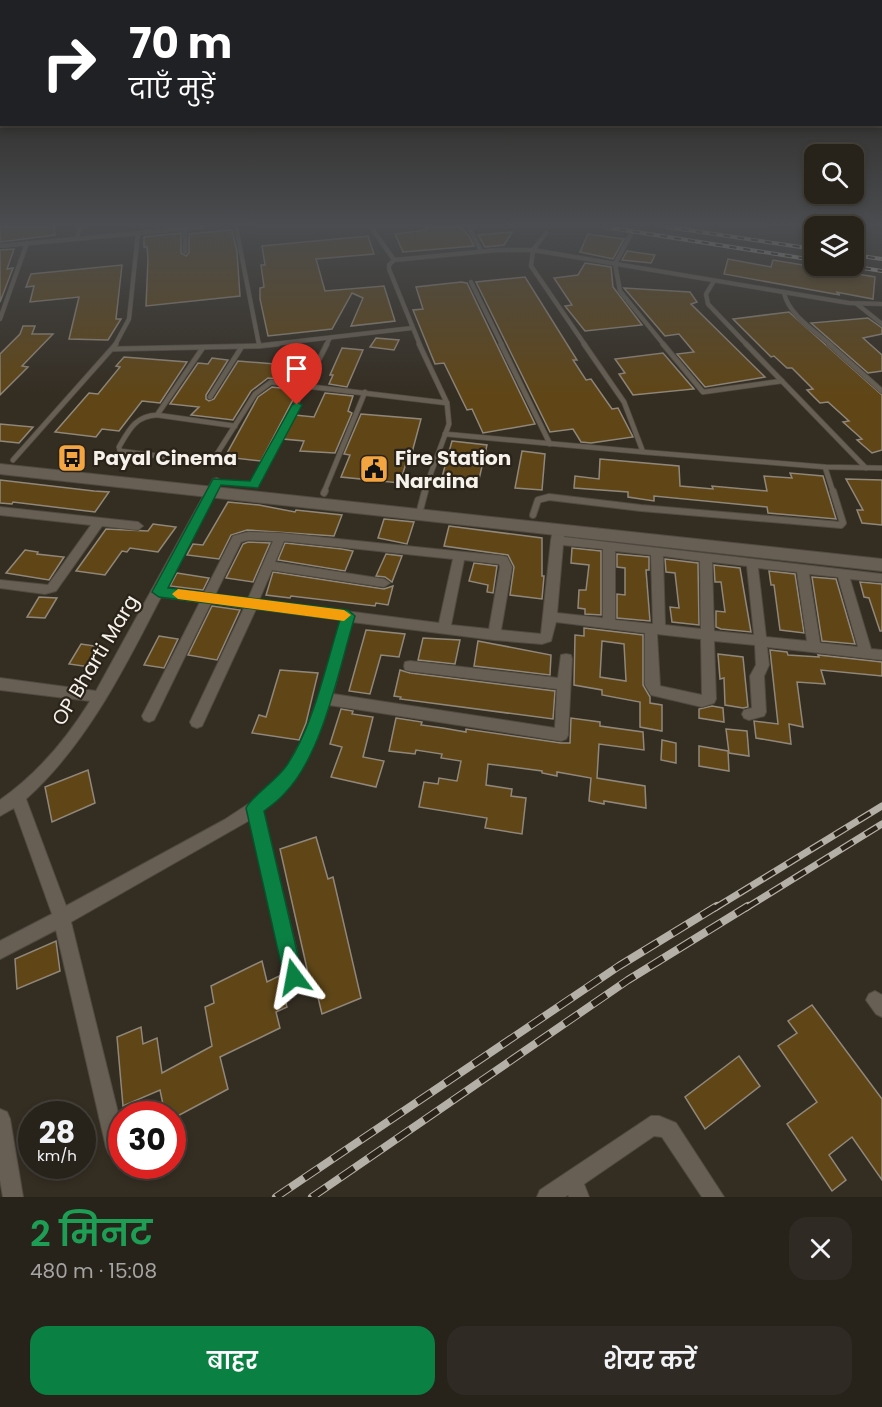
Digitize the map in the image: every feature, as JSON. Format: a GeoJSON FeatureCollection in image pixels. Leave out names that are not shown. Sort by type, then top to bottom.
{"type":"FeatureCollection","features":[{"type":"Feature","properties":{"kind":"main road"},"geometry":{"type":"LineString","coordinates":[[4,462],[420,509],[533,515],[882,553]]}},
{"type":"Feature","properties":{"kind":"main road"},"geometry":{"type":"LineString","coordinates":[[214,486],[254,485],[324,493],[558,535],[882,565]]}},
{"type":"Feature","properties":{"kind":"street","name":"OP Bharti Marg"},"geometry":{"type":"LineString","coordinates":[[0,809],[39,781],[100,697],[159,592],[214,486]]}},
{"type":"Feature","properties":{"kind":"street"},"geometry":{"type":"LineString","coordinates":[[0,511],[138,526]]}},
{"type":"Feature","properties":{"kind":"street"},"geometry":{"type":"LineString","coordinates":[[0,584],[45,590],[52,588],[99,522]]}},
{"type":"Feature","properties":{"kind":"street"},"geometry":{"type":"LineString","coordinates":[[159,592],[444,629],[542,639],[547,637],[549,631],[558,535],[609,546],[882,578]]}},
{"type":"Feature","properties":{"kind":"street"},"geometry":{"type":"LineString","coordinates":[[149,716],[237,540],[248,536],[280,537],[499,559],[505,563],[494,635]]}},
{"type":"Feature","properties":{"kind":"street"},"geometry":{"type":"LineString","coordinates":[[197,722],[252,604],[280,537]]}},
{"type":"Feature","properties":{"kind":"street"},"geometry":{"type":"LineString","coordinates":[[609,546],[609,624]]}},
{"type":"Feature","properties":{"kind":"street"},"geometry":{"type":"LineString","coordinates":[[657,551],[652,685],[656,691],[702,701],[710,697],[706,557]]}},
{"type":"Feature","properties":{"kind":"street"},"geometry":{"type":"LineString","coordinates":[[444,629],[459,556]]}},
{"type":"Feature","properties":{"kind":"street"},"geometry":{"type":"LineString","coordinates":[[749,714],[759,712],[757,676],[763,667],[752,562]]}},
{"type":"Feature","properties":{"kind":"street"},"geometry":{"type":"LineString","coordinates":[[268,565],[384,583]]}},
{"type":"Feature","properties":{"kind":"street"},"geometry":{"type":"LineString","coordinates":[[802,568],[814,647]]}},
{"type":"Feature","properties":{"kind":"street"},"geometry":{"type":"LineString","coordinates":[[843,573],[866,653]]}},
{"type":"Feature","properties":{"kind":"street"},"geometry":{"type":"LineString","coordinates":[[0,950],[118,889],[255,808],[280,787],[294,769],[311,737],[348,616]]}},
{"type":"Feature","properties":{"kind":"street"},"geometry":{"type":"LineString","coordinates":[[550,617],[882,655]]}},
{"type":"Feature","properties":{"kind":"street"},"geometry":{"type":"LineString","coordinates":[[323,698],[561,735],[566,659]]}},
{"type":"Feature","properties":{"kind":"street"},"geometry":{"type":"LineString","coordinates":[[410,666],[565,684]]}},
{"type":"Feature","properties":{"kind":"street"},"geometry":{"type":"LineString","coordinates":[[0,684],[100,697]]}},
{"type":"Feature","properties":{"kind":"street"},"geometry":{"type":"LineString","coordinates":[[18,798],[62,918],[108,1113]]}},
{"type":"Feature","properties":{"kind":"street"},"geometry":{"type":"LineString","coordinates":[[255,808],[294,977]]}},
{"type":"Feature","properties":{"kind":"street"},"geometry":{"type":"LineString","coordinates":[[0,1119],[13,1197]]}},
{"type":"Feature","properties":{"kind":"street"},"geometry":{"type":"LineString","coordinates":[[547,1197],[575,1189],[651,1126],[669,1130],[714,1197]]}},
{"type":"Feature","properties":{"kind":"lane"},"geometry":{"type":"LineString","coordinates":[[0,319],[13,283]]}},
{"type":"Feature","properties":{"kind":"lane"},"geometry":{"type":"LineString","coordinates":[[4,462],[113,350],[129,319],[133,283]]}},
{"type":"Feature","properties":{"kind":"lane"},"geometry":{"type":"LineString","coordinates":[[247,283],[260,346]]}},
{"type":"Feature","properties":{"kind":"lane"},"geometry":{"type":"LineString","coordinates":[[394,283],[412,328],[447,403],[448,424],[420,509]]}},
{"type":"Feature","properties":{"kind":"lane"},"geometry":{"type":"LineString","coordinates":[[471,283],[550,444]]}},
{"type":"Feature","properties":{"kind":"lane"},"geometry":{"type":"LineString","coordinates":[[541,283],[624,402],[643,452]]}},
{"type":"Feature","properties":{"kind":"lane"},"geometry":{"type":"LineString","coordinates":[[618,283],[623,296],[703,392],[782,381]]}},
{"type":"Feature","properties":{"kind":"lane"},"geometry":{"type":"LineString","coordinates":[[713,283],[706,294],[708,304],[866,468]]}},
{"type":"Feature","properties":{"kind":"lane"},"geometry":{"type":"LineString","coordinates":[[726,283],[857,304],[882,304]]}},
{"type":"Feature","properties":{"kind":"lane"},"geometry":{"type":"LineString","coordinates":[[784,292],[786,302],[792,310],[882,391]]}},
{"type":"Feature","properties":{"kind":"lane"},"geometry":{"type":"LineString","coordinates":[[857,304],[882,324]]}},
{"type":"Feature","properties":{"kind":"lane"},"geometry":{"type":"LineString","coordinates":[[113,350],[241,348],[412,328]]}},
{"type":"Feature","properties":{"kind":"lane"},"geometry":{"type":"LineString","coordinates":[[254,485],[308,385],[330,338]]}},
{"type":"Feature","properties":{"kind":"lane"},"geometry":{"type":"LineString","coordinates":[[210,397],[241,348]]}},
{"type":"Feature","properties":{"kind":"lane"},"geometry":{"type":"LineString","coordinates":[[158,414],[202,349]]}},
{"type":"Feature","properties":{"kind":"lane"},"geometry":{"type":"LineString","coordinates":[[235,426],[158,414],[143,415],[137,418],[119,447],[120,451],[210,461],[216,458],[235,426],[266,383],[276,381],[447,403]]}},
{"type":"Feature","properties":{"kind":"lane"},"geometry":{"type":"LineString","coordinates":[[324,493],[365,392]]}},
{"type":"Feature","properties":{"kind":"lane"},"geometry":{"type":"LineString","coordinates":[[445,434],[643,452],[825,466],[882,468]]}},
{"type":"Feature","properties":{"kind":"lane"},"geometry":{"type":"LineString","coordinates":[[533,515],[538,500],[549,497],[641,508],[841,525],[843,523],[825,466]]}},
{"type":"Feature","properties":{"kind":"building"},"geometry":{"type":"Polygon","coordinates":[[[0,283],[7,283],[0,302],[0,283]]]}},
{"type":"Feature","properties":{"kind":"building"},"geometry":{"type":"Polygon","coordinates":[[[28,283],[120,283],[116,319],[121,319],[108,340],[69,339],[79,297],[30,302],[34,286],[26,287],[28,283]]]}},
{"type":"Feature","properties":{"kind":"building"},"geometry":{"type":"Polygon","coordinates":[[[147,283],[239,283],[240,296],[146,306],[147,283]]]}},
{"type":"Feature","properties":{"kind":"building"},"geometry":{"type":"Polygon","coordinates":[[[263,283],[323,283],[325,291],[384,286],[395,321],[351,326],[363,298],[352,293],[332,329],[268,336],[260,299],[260,288],[264,287],[263,283]]]}},
{"type":"Feature","properties":{"kind":"building"},"geometry":{"type":"Polygon","coordinates":[[[467,283],[535,424],[483,433],[472,409],[467,410],[444,363],[435,364],[413,310],[423,309],[416,287],[467,283]]]}},
{"type":"Feature","properties":{"kind":"building"},"geometry":{"type":"Polygon","coordinates":[[[476,283],[529,283],[577,360],[573,360],[586,380],[591,379],[612,409],[618,408],[633,437],[591,443],[581,442],[573,429],[550,432],[476,283]]]}},
{"type":"Feature","properties":{"kind":"building"},"geometry":{"type":"Polygon","coordinates":[[[557,283],[613,283],[613,287],[642,325],[585,331],[565,306],[572,305],[557,283]]]}},
{"type":"Feature","properties":{"kind":"building"},"geometry":{"type":"Polygon","coordinates":[[[773,283],[874,283],[873,299],[836,292],[840,295],[773,283]]]}},
{"type":"Feature","properties":{"kind":"building"},"geometry":{"type":"Polygon","coordinates":[[[624,288],[690,292],[697,302],[691,304],[765,377],[705,387],[677,354],[694,352],[679,334],[665,336],[624,288]]]}},
{"type":"Feature","properties":{"kind":"building"},"geometry":{"type":"Polygon","coordinates":[[[789,312],[882,395],[882,450],[872,453],[857,440],[862,439],[843,422],[849,421],[828,402],[820,403],[807,390],[813,389],[792,368],[787,368],[774,356],[771,357],[733,319],[789,312]]]}},
{"type":"Feature","properties":{"kind":"building"},"geometry":{"type":"Polygon","coordinates":[[[868,318],[882,328],[882,334],[863,338],[882,355],[882,371],[868,373],[811,323],[868,318]]]}},
{"type":"Feature","properties":{"kind":"building"},"geometry":{"type":"Polygon","coordinates":[[[23,326],[35,326],[32,334],[53,334],[22,366],[28,367],[0,395],[0,354],[20,334],[23,326]]]}},
{"type":"Feature","properties":{"kind":"building"},"geometry":{"type":"Polygon","coordinates":[[[376,338],[399,340],[394,350],[370,347],[376,338]]]}},
{"type":"Feature","properties":{"kind":"building"},"geometry":{"type":"Polygon","coordinates":[[[342,348],[363,350],[347,387],[329,384],[333,375],[330,375],[342,348]]]}},
{"type":"Feature","properties":{"kind":"building"},"geometry":{"type":"Polygon","coordinates":[[[663,353],[694,389],[633,395],[619,374],[625,373],[615,359],[663,353]]]}},
{"type":"Feature","properties":{"kind":"building"},"geometry":{"type":"Polygon","coordinates":[[[124,357],[187,362],[160,403],[142,401],[119,431],[102,429],[96,437],[55,432],[89,393],[98,394],[120,367],[116,366],[124,357]]]}},
{"type":"Feature","properties":{"kind":"building"},"geometry":{"type":"Polygon","coordinates":[[[212,358],[228,360],[206,395],[209,401],[214,399],[238,361],[287,365],[292,358],[313,360],[301,381],[268,378],[251,391],[233,420],[191,415],[199,407],[170,404],[198,363],[208,364],[212,358]]]}},
{"type":"Feature","properties":{"kind":"building"},"geometry":{"type":"Polygon","coordinates":[[[272,387],[298,390],[261,461],[225,457],[258,397],[272,387]]]}},
{"type":"Feature","properties":{"kind":"building"},"geometry":{"type":"Polygon","coordinates":[[[325,393],[353,396],[348,411],[352,413],[335,453],[300,451],[304,441],[283,439],[295,415],[314,417],[325,393]]]}},
{"type":"Feature","properties":{"kind":"building"},"geometry":{"type":"Polygon","coordinates":[[[361,414],[421,419],[410,460],[407,460],[400,483],[341,477],[350,455],[344,454],[361,414]]]}},
{"type":"Feature","properties":{"kind":"building"},"geometry":{"type":"Polygon","coordinates":[[[0,424],[33,427],[19,443],[0,441],[0,424]]]}},
{"type":"Feature","properties":{"kind":"building"},"geometry":{"type":"Polygon","coordinates":[[[452,441],[487,445],[477,488],[440,484],[452,441]]]}},
{"type":"Feature","properties":{"kind":"building"},"geometry":{"type":"Polygon","coordinates":[[[522,451],[545,454],[542,490],[515,488],[522,451]]]}},
{"type":"Feature","properties":{"kind":"building"},"geometry":{"type":"Polygon","coordinates":[[[600,459],[679,466],[680,486],[713,489],[712,486],[767,491],[764,476],[792,478],[790,473],[823,476],[836,519],[768,513],[767,507],[654,496],[654,501],[628,497],[628,492],[574,488],[575,476],[599,479],[600,459]]]}},
{"type":"Feature","properties":{"kind":"building"},"geometry":{"type":"Polygon","coordinates":[[[846,479],[882,480],[882,525],[862,523],[857,510],[863,510],[846,479]]]}},
{"type":"Feature","properties":{"kind":"building"},"geometry":{"type":"Polygon","coordinates":[[[0,480],[109,492],[95,512],[13,502],[12,504],[0,503],[0,480]]]}},
{"type":"Feature","properties":{"kind":"building"},"geometry":{"type":"Polygon","coordinates":[[[228,502],[295,512],[296,510],[342,515],[334,536],[247,530],[231,535],[219,559],[187,555],[193,544],[203,545],[228,502]]]}},
{"type":"Feature","properties":{"kind":"building"},"geometry":{"type":"Polygon","coordinates":[[[384,519],[414,522],[407,544],[378,538],[384,519]]]}},
{"type":"Feature","properties":{"kind":"building"},"geometry":{"type":"Polygon","coordinates":[[[153,524],[176,527],[158,552],[130,548],[127,552],[122,551],[105,575],[76,571],[106,529],[148,531],[153,524]]]}},
{"type":"Feature","properties":{"kind":"building"},"geometry":{"type":"Polygon","coordinates":[[[449,526],[542,538],[542,576],[544,576],[542,599],[510,595],[514,567],[508,555],[444,546],[449,526]]]}},
{"type":"Feature","properties":{"kind":"building"},"geometry":{"type":"Polygon","coordinates":[[[248,542],[270,543],[253,582],[226,578],[243,544],[248,542]]]}},
{"type":"Feature","properties":{"kind":"building"},"geometry":{"type":"Polygon","coordinates":[[[285,543],[353,551],[345,571],[278,560],[285,543]]]}},
{"type":"Feature","properties":{"kind":"building"},"geometry":{"type":"Polygon","coordinates":[[[572,548],[601,551],[601,615],[585,614],[585,609],[578,608],[579,590],[586,590],[589,565],[571,563],[572,548]]]}},
{"type":"Feature","properties":{"kind":"building"},"geometry":{"type":"Polygon","coordinates":[[[25,550],[38,552],[37,554],[64,557],[49,580],[6,573],[25,550]]]}},
{"type":"Feature","properties":{"kind":"building"},"geometry":{"type":"Polygon","coordinates":[[[386,554],[402,556],[392,582],[385,577],[376,576],[386,554]]]}},
{"type":"Feature","properties":{"kind":"building"},"geometry":{"type":"Polygon","coordinates":[[[617,554],[649,557],[649,570],[646,570],[650,621],[617,618],[617,594],[625,595],[625,568],[617,567],[617,554]]]}},
{"type":"Feature","properties":{"kind":"building"},"geometry":{"type":"Polygon","coordinates":[[[665,559],[698,563],[699,625],[672,622],[670,607],[679,608],[675,573],[666,572],[665,559]]]}},
{"type":"Feature","properties":{"kind":"building"},"geometry":{"type":"Polygon","coordinates":[[[474,563],[497,566],[493,593],[487,592],[488,585],[469,581],[474,563]]]}},
{"type":"Feature","properties":{"kind":"building"},"geometry":{"type":"Polygon","coordinates":[[[714,565],[740,568],[751,632],[716,627],[716,611],[725,612],[721,582],[715,582],[714,565]]]}},
{"type":"Feature","properties":{"kind":"building"},"geometry":{"type":"Polygon","coordinates":[[[769,571],[795,574],[804,633],[780,630],[774,585],[771,585],[769,571]]]}},
{"type":"Feature","properties":{"kind":"building"},"geometry":{"type":"Polygon","coordinates":[[[273,572],[384,589],[393,586],[388,605],[376,603],[375,606],[266,595],[273,572]]]}},
{"type":"Feature","properties":{"kind":"building"},"geometry":{"type":"Polygon","coordinates":[[[177,573],[209,578],[203,590],[170,586],[177,573]]]}},
{"type":"Feature","properties":{"kind":"building"},"geometry":{"type":"Polygon","coordinates":[[[812,577],[836,579],[855,644],[822,641],[812,577]]]}},
{"type":"Feature","properties":{"kind":"building"},"geometry":{"type":"Polygon","coordinates":[[[860,582],[882,584],[882,631],[880,631],[869,598],[864,597],[860,582]]]}},
{"type":"Feature","properties":{"kind":"building"},"geometry":{"type":"Polygon","coordinates":[[[39,597],[57,598],[45,618],[27,617],[39,597]]]}},
{"type":"Feature","properties":{"kind":"building"},"geometry":{"type":"Polygon","coordinates":[[[212,606],[240,610],[217,660],[188,655],[212,606]]]}},
{"type":"Feature","properties":{"kind":"building"},"geometry":{"type":"Polygon","coordinates":[[[584,628],[643,635],[643,685],[650,697],[650,703],[662,705],[662,731],[640,727],[640,702],[602,695],[602,690],[574,685],[575,635],[584,636],[584,628]],[[602,641],[600,677],[626,681],[624,644],[602,641]]]}},
{"type":"Feature","properties":{"kind":"building"},"geometry":{"type":"Polygon","coordinates":[[[366,630],[405,634],[399,657],[381,655],[370,694],[349,691],[366,630]]]}},
{"type":"Feature","properties":{"kind":"building"},"geometry":{"type":"Polygon","coordinates":[[[159,636],[178,639],[164,668],[144,665],[159,636]]]}},
{"type":"Feature","properties":{"kind":"building"},"geometry":{"type":"Polygon","coordinates":[[[423,638],[460,640],[455,664],[418,660],[423,638]]]}},
{"type":"Feature","properties":{"kind":"building"},"geometry":{"type":"Polygon","coordinates":[[[478,641],[551,655],[550,675],[474,666],[478,641]]]}},
{"type":"Feature","properties":{"kind":"building"},"geometry":{"type":"Polygon","coordinates":[[[81,644],[101,647],[90,667],[69,664],[81,644]]]}},
{"type":"Feature","properties":{"kind":"building"},"geometry":{"type":"Polygon","coordinates":[[[770,650],[787,652],[788,655],[819,657],[818,655],[882,662],[882,676],[821,670],[825,684],[797,682],[803,727],[789,724],[791,744],[756,738],[754,721],[778,724],[770,650]]]}},
{"type":"Feature","properties":{"kind":"building"},"geometry":{"type":"Polygon","coordinates":[[[718,654],[743,657],[748,707],[725,705],[724,678],[720,679],[718,654]]]}},
{"type":"Feature","properties":{"kind":"building"},"geometry":{"type":"Polygon","coordinates":[[[280,670],[318,673],[306,723],[299,740],[252,733],[259,715],[266,717],[280,670]]]}},
{"type":"Feature","properties":{"kind":"building"},"geometry":{"type":"Polygon","coordinates":[[[400,670],[555,691],[553,719],[400,699],[401,697],[394,696],[400,670]]]}},
{"type":"Feature","properties":{"kind":"building"},"geometry":{"type":"Polygon","coordinates":[[[712,706],[723,708],[724,722],[699,718],[699,709],[712,706]]]}},
{"type":"Feature","properties":{"kind":"building"},"geometry":{"type":"Polygon","coordinates":[[[341,709],[353,711],[352,714],[373,717],[363,757],[384,761],[376,787],[331,777],[342,747],[330,744],[341,709]]]}},
{"type":"Feature","properties":{"kind":"building"},"geometry":{"type":"Polygon","coordinates":[[[396,718],[422,722],[421,725],[466,732],[466,729],[561,743],[570,743],[571,718],[600,722],[600,726],[643,732],[644,750],[599,744],[597,778],[645,786],[646,808],[604,801],[604,804],[589,801],[591,778],[557,772],[557,776],[542,773],[542,771],[488,764],[486,785],[512,789],[511,796],[526,798],[522,834],[485,828],[487,818],[419,807],[424,782],[438,784],[439,778],[457,781],[461,761],[441,758],[442,754],[416,750],[415,754],[389,751],[396,718]]]}},
{"type":"Feature","properties":{"kind":"building"},"geometry":{"type":"Polygon","coordinates":[[[726,729],[747,731],[749,756],[729,753],[726,729]]]}},
{"type":"Feature","properties":{"kind":"building"},"geometry":{"type":"Polygon","coordinates":[[[662,740],[676,743],[676,763],[661,760],[662,740]]]}},
{"type":"Feature","properties":{"kind":"building"},"geometry":{"type":"Polygon","coordinates":[[[699,746],[728,751],[729,771],[699,766],[699,746]]]}},
{"type":"Feature","properties":{"kind":"building"},"geometry":{"type":"Polygon","coordinates":[[[88,770],[95,803],[52,822],[45,787],[88,770]]]}},
{"type":"Feature","properties":{"kind":"building"},"geometry":{"type":"Polygon","coordinates":[[[316,837],[328,879],[333,877],[361,998],[322,1014],[314,981],[310,982],[280,849],[316,837]]]}},
{"type":"Feature","properties":{"kind":"building"},"geometry":{"type":"Polygon","coordinates":[[[56,941],[60,971],[17,989],[15,959],[56,941]]]}},
{"type":"Feature","properties":{"kind":"building"},"geometry":{"type":"Polygon","coordinates":[[[262,961],[267,982],[279,976],[287,1007],[276,1012],[280,1028],[220,1057],[228,1089],[186,1112],[186,1101],[162,1101],[160,1090],[135,1101],[123,1101],[117,1037],[141,1027],[143,1044],[157,1038],[162,1073],[212,1046],[205,1007],[214,1003],[211,986],[262,961]]]}},
{"type":"Feature","properties":{"kind":"building"},"geometry":{"type":"Polygon","coordinates":[[[812,1005],[882,1099],[882,1180],[852,1137],[829,1155],[846,1180],[832,1191],[787,1124],[817,1102],[778,1046],[797,1033],[788,1021],[812,1005]]]}},
{"type":"Feature","properties":{"kind":"building"},"geometry":{"type":"Polygon","coordinates":[[[739,1056],[760,1086],[705,1129],[685,1097],[739,1056]]]}},
{"type":"Feature","properties":{"kind":"railway"},"geometry":{"type":"LineString","coordinates":[[715,908],[882,806]]}},
{"type":"Feature","properties":{"kind":"railway"},"geometry":{"type":"LineString","coordinates":[[746,908],[882,824]]}},
{"type":"Feature","properties":{"kind":"railway"},"geometry":{"type":"LineString","coordinates":[[276,1197],[619,966],[717,906]]}},
{"type":"Feature","properties":{"kind":"railway"},"geometry":{"type":"LineString","coordinates":[[312,1197],[628,980],[748,906]]}},
{"type":"Feature","properties":{"kind":"slow traffic"},"geometry":{"type":"LineString","coordinates":[[178,594],[344,615]]}},
{"type":"Feature","properties":{"kind":"place","name":"Payal Cinema"},"geometry":{"type":"Point","coordinates":[72,458]}},
{"type":"Feature","properties":{"kind":"place","name":"Fire Station Naraina"},"geometry":{"type":"Point","coordinates":[374,469]}},
{"type":"Feature","properties":{"kind":"route"},"geometry":{"type":"LineString","coordinates":[[294,977],[255,808],[280,787],[294,769],[311,737],[348,616],[159,592],[217,481],[254,485],[297,405]]}}]}
